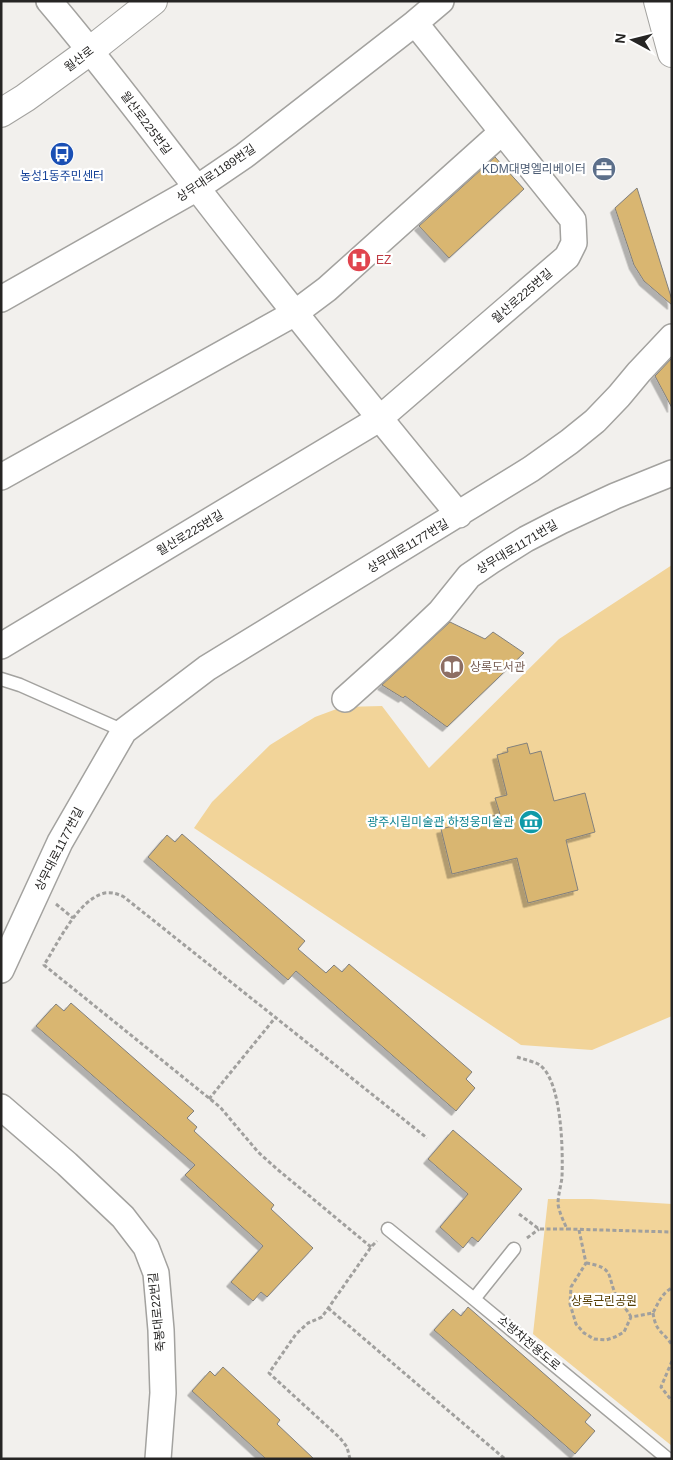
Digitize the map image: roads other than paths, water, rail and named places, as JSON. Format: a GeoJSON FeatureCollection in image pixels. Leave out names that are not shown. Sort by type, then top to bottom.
{"type":"FeatureCollection","features":[{"type":"Feature","properties":{"kind":"street","name":"월산로225번길"},"geometry":{"type":"LineString","coordinates":[[50,1],[91,50],[379,419],[459,514]]}},
{"type":"Feature","properties":{"kind":"street","name":"월산로"},"geometry":{"type":"LineString","coordinates":[[1,113],[91,50],[153,1]]}},
{"type":"Feature","properties":{"kind":"street","name":"상무대로1189번길"},"geometry":{"type":"LineString","coordinates":[[1,299],[197,188],[244,156],[441,1]]}},
{"type":"Feature","properties":{"kind":"street"},"geometry":{"type":"LineString","coordinates":[[658,1],[672,53]]}},
{"type":"Feature","properties":{"kind":"street"},"geometry":{"type":"LineString","coordinates":[[1,477],[295,313],[327,289],[502,132],[415,23]]}},
{"type":"Feature","properties":{"kind":"street","name":"월산로225번길"},"geometry":{"type":"LineString","coordinates":[[1,646],[379,419],[567,256],[574,243],[573,220],[502,132]]}},
{"type":"Feature","properties":{"kind":"street","name":"상무대로1177번길"},"geometry":{"type":"LineString","coordinates":[[1,970],[60,842],[124,731],[206,668],[459,514],[531,469],[569,442],[595,421],[672,337]]}},
{"type":"Feature","properties":{"kind":"street","name":"상무대로1171번길"},"geometry":{"type":"LineString","coordinates":[[345,699],[440,612],[469,576],[526,539],[561,521],[615,496],[672,473]]}},
{"type":"Feature","properties":{"kind":"street","name":"죽봉대로22번길"},"geometry":{"type":"LineString","coordinates":[[1,1107],[95,1190],[122,1217],[146,1247],[156,1273],[161,1330],[163,1393],[158,1459]]}},
{"type":"Feature","properties":{"kind":"lane"},"geometry":{"type":"LineString","coordinates":[[1,679],[20,685],[124,731]]}},
{"type":"Feature","properties":{"kind":"lane","name":"소방차전용도로"},"geometry":{"type":"LineString","coordinates":[[388,1230],[668,1459]]}},
{"type":"Feature","properties":{"kind":"lane"},"geometry":{"type":"LineString","coordinates":[[474,1299],[514,1249]]}},
{"type":"Feature","properties":{"kind":"place","name":"농성1동주민센터"},"geometry":{"type":"Point","coordinates":[62,154]}},
{"type":"Feature","properties":{"kind":"place","name":"KDM대명엘리베이터"},"geometry":{"type":"Point","coordinates":[604,169]}},
{"type":"Feature","properties":{"kind":"place","name":"EZ"},"geometry":{"type":"Point","coordinates":[359,260]}},
{"type":"Feature","properties":{"kind":"place","name":"상록도서관"},"geometry":{"type":"Point","coordinates":[452,667]}},
{"type":"Feature","properties":{"kind":"place","name":"광주시립미술관 하정웅미술관"},"geometry":{"type":"Point","coordinates":[531,822]}},
{"type":"Feature","properties":{"kind":"park label","name":"상록근린공원"},"geometry":{"type":"Point","coordinates":[604,1301]}}]}
